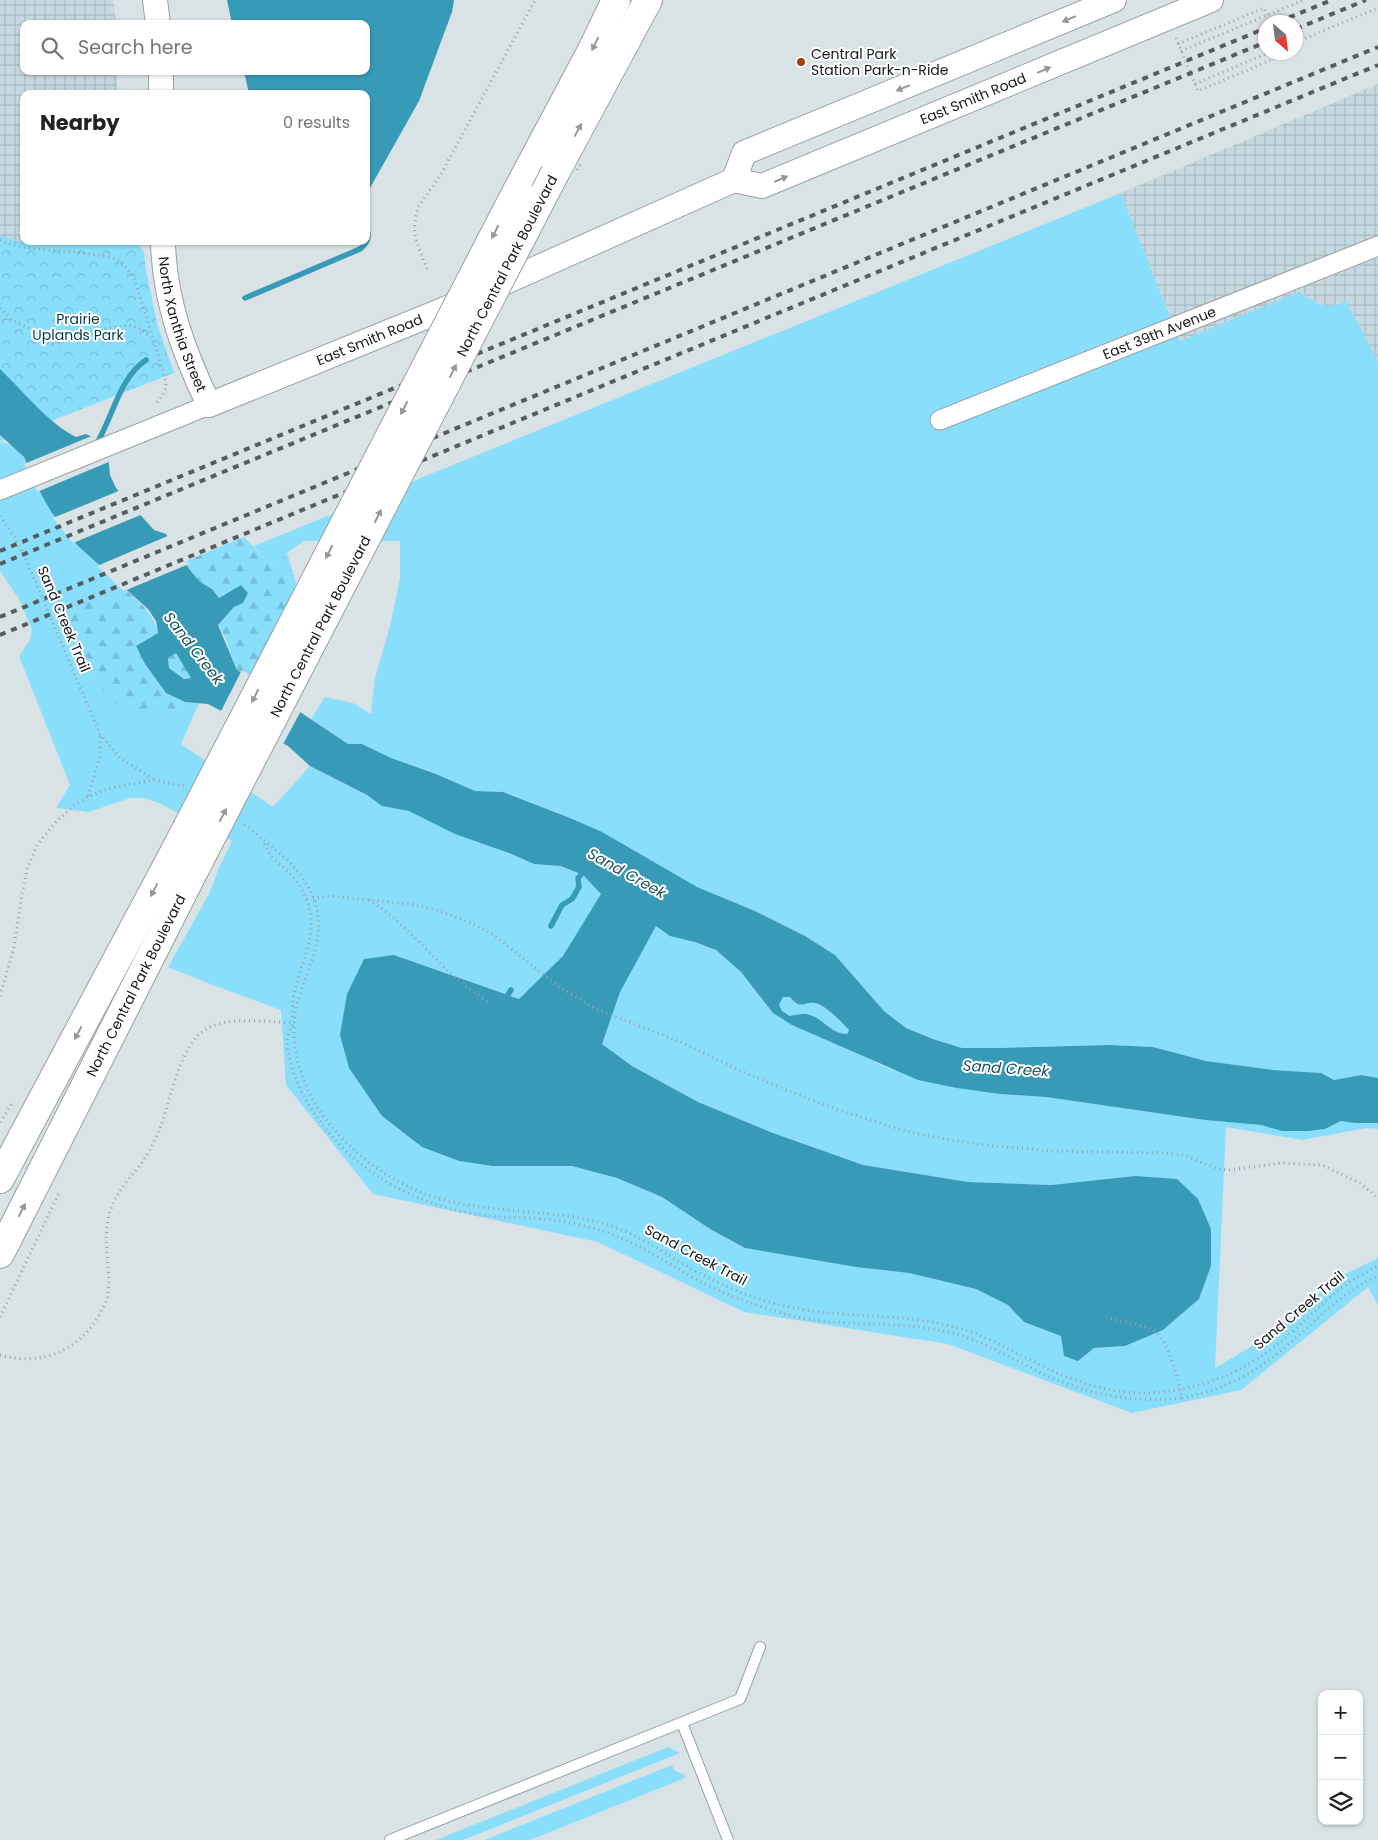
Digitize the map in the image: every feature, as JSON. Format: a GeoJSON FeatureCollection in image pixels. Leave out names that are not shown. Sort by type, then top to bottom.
{"type":"FeatureCollection","features":[{"type":"Feature","properties":{"kind":"main road","name":"North Central Park Boulevard"},"geometry":{"type":"LineString","coordinates":[[0,1254],[189,853],[518,189],[593,48],[616,0]]}},
{"type":"Feature","properties":{"kind":"main road","name":"North Central Park Boulevard"},"geometry":{"type":"LineString","coordinates":[[0,1179],[189,853],[648,0]]}},
{"type":"Feature","properties":{"kind":"street"},"geometry":{"type":"LineString","coordinates":[[155,0],[158,20]]}},
{"type":"Feature","properties":{"kind":"street"},"geometry":{"type":"LineString","coordinates":[[734,180],[744,153],[1114,0]]}},
{"type":"Feature","properties":{"kind":"street","name":"East Smith Road"},"geometry":{"type":"LineString","coordinates":[[0,490],[444,309],[734,180],[762,186],[1212,0]]}},
{"type":"Feature","properties":{"kind":"street"},"geometry":{"type":"LineString","coordinates":[[161,75],[161,90]]}},
{"type":"Feature","properties":{"kind":"street","name":"North Xanthia Street"},"geometry":{"type":"LineString","coordinates":[[163,245],[168,294],[176,327],[189,361],[210,405]]}},
{"type":"Feature","properties":{"kind":"street","name":"East 39th Avenue"},"geometry":{"type":"LineString","coordinates":[[940,420],[1378,246]]}},
{"type":"Feature","properties":{"kind":"lane"},"geometry":{"type":"LineString","coordinates":[[390,1840],[740,1699],[760,1647]]}},
{"type":"Feature","properties":{"kind":"lane"},"geometry":{"type":"LineString","coordinates":[[682,1723],[728,1840]]}},
{"type":"Feature","properties":{"kind":"path"},"geometry":{"type":"LineString","coordinates":[[427,269],[414,229],[418,207],[440,176],[535,0]]}},
{"type":"Feature","properties":{"kind":"path"},"geometry":{"type":"LineString","coordinates":[[1178,44],[1264,8],[1267,15],[1304,0]]}},
{"type":"Feature","properties":{"kind":"path"},"geometry":{"type":"LineString","coordinates":[[1303,39],[1378,8]]}},
{"type":"Feature","properties":{"kind":"path"},"geometry":{"type":"LineString","coordinates":[[1181,51],[1258,19]]}},
{"type":"Feature","properties":{"kind":"path"},"geometry":{"type":"LineString","coordinates":[[1174,35],[1198,90],[1271,60]]}},
{"type":"Feature","properties":{"kind":"path"},"geometry":{"type":"LineString","coordinates":[[1195,84],[1258,57]]}},
{"type":"Feature","properties":{"kind":"path"},"geometry":{"type":"LineString","coordinates":[[0,240],[22,248],[92,254],[120,261],[128,269],[134,280],[163,371],[166,388]]}},
{"type":"Feature","properties":{"kind":"path"},"geometry":{"type":"LineString","coordinates":[[0,308],[13,321],[33,330],[45,342],[51,344],[82,338],[107,328],[129,324],[139,328],[152,338]]}},
{"type":"Feature","properties":{"kind":"path","name":"Sand Creek Trail"},"geometry":{"type":"LineString","coordinates":[[0,516],[15,538],[27,562],[100,734],[120,758],[154,780],[112,788],[88,797],[72,807],[55,823],[37,845],[27,869],[14,947],[0,996]]}},
{"type":"Feature","properties":{"kind":"path","name":"Sand Creek Trail"},"geometry":{"type":"LineString","coordinates":[[88,797],[100,756],[100,734]]}},
{"type":"Feature","properties":{"kind":"path"},"geometry":{"type":"LineString","coordinates":[[263,840],[271,856],[292,874],[301,887],[310,916],[312,931],[309,949],[291,1004],[294,1023],[287,1038],[291,1062],[301,1092],[320,1124],[350,1155],[395,1187],[421,1199],[472,1214],[543,1219],[591,1228],[636,1244],[701,1282],[747,1302],[786,1314],[832,1322],[909,1326],[940,1331],[979,1342],[1079,1389],[1098,1394],[1143,1400],[1182,1398],[1203,1393],[1256,1369],[1287,1346],[1348,1292],[1378,1276]]}},
{"type":"Feature","properties":{"kind":"path","name":"Sand Creek Trail"},"geometry":{"type":"LineString","coordinates":[[282,856],[305,881],[313,899],[319,931],[316,951],[301,992],[294,1023],[298,1064],[304,1083],[324,1117],[337,1133],[365,1159],[409,1187],[448,1201],[476,1208],[566,1215],[611,1226],[655,1246],[718,1283],[774,1304],[835,1314],[912,1318],[936,1322],[987,1338],[1078,1382],[1133,1393],[1180,1389],[1201,1385],[1250,1364],[1278,1344],[1326,1300],[1353,1279],[1378,1266]]}},
{"type":"Feature","properties":{"kind":"path"},"geometry":{"type":"LineString","coordinates":[[313,899],[330,896],[412,904],[469,922],[494,935],[551,981],[598,1010],[683,1043],[745,1073],[809,1099],[905,1131],[985,1145],[1050,1151],[1168,1153],[1186,1156],[1218,1169],[1229,1170],[1282,1163],[1322,1165],[1360,1183],[1378,1198]]}},
{"type":"Feature","properties":{"kind":"path"},"geometry":{"type":"LineString","coordinates":[[366,899],[396,920],[460,981],[489,1003]]}},
{"type":"Feature","properties":{"kind":"path"},"geometry":{"type":"LineString","coordinates":[[0,1355],[31,1360],[53,1356],[76,1343],[95,1323],[108,1297],[110,1266],[106,1240],[108,1218],[118,1191],[143,1160],[160,1129],[177,1076],[188,1050],[197,1037],[206,1028],[219,1023],[234,1021],[294,1023]]}},
{"type":"Feature","properties":{"kind":"path"},"geometry":{"type":"LineString","coordinates":[[1106,1318],[1152,1329],[1161,1336],[1166,1344],[1182,1398]]}},
{"type":"Feature","properties":{"kind":"shaded area"},"geometry":{"type":"Polygon","coordinates":[[[0,0],[113,0],[116,20],[20,20],[20,75],[117,75],[117,90],[20,90],[20,241],[0,235],[0,0]]]}},
{"type":"Feature","properties":{"kind":"shaded area"},"geometry":{"type":"Polygon","coordinates":[[[1378,84],[1378,361],[1346,301],[1329,307],[1299,292],[1180,341],[1121,193],[1378,84]]]}},
{"type":"Feature","properties":{"kind":"green space"},"geometry":{"type":"Polygon","coordinates":[[[1121,193],[1180,341],[1299,292],[1321,304],[1333,305],[1346,301],[1378,361],[1378,1078],[1361,1075],[1334,1080],[1321,1073],[1273,1070],[1206,1061],[1153,1047],[1109,1045],[962,1048],[933,1039],[906,1028],[884,1011],[835,955],[805,936],[755,911],[697,887],[570,818],[503,792],[475,791],[436,774],[391,758],[362,744],[348,744],[311,719],[325,697],[353,703],[371,714],[375,678],[390,626],[400,578],[400,541],[304,541],[287,553],[278,564],[267,561],[254,546],[1121,193]]]}},
{"type":"Feature","properties":{"kind":"green space","name":"Prairie Uplands Park"},"geometry":{"type":"Polygon","coordinates":[[[0,235],[20,241],[20,245],[139,245],[144,252],[157,323],[174,373],[0,441],[0,235]]]}},
{"type":"Feature","properties":{"kind":"green space"},"geometry":{"type":"Polygon","coordinates":[[[0,441],[13,446],[24,457],[42,496],[78,546],[124,588],[63,614],[91,676],[172,711],[185,702],[199,703],[181,744],[273,807],[310,766],[367,795],[382,806],[409,811],[534,864],[561,866],[583,875],[601,894],[695,942],[716,950],[741,972],[773,1013],[890,1069],[1000,1094],[1046,1097],[1205,1120],[1261,1125],[1283,1131],[1325,1129],[1341,1121],[1378,1123],[1378,1129],[1367,1128],[1302,1140],[1226,1127],[1215,1368],[1274,1333],[1337,1278],[1378,1258],[1378,1305],[1368,1287],[1241,1390],[1132,1413],[948,1344],[744,1312],[598,1242],[373,1194],[286,1085],[281,1010],[168,967],[209,894],[232,841],[157,802],[144,798],[130,798],[89,812],[56,808],[70,785],[19,656],[30,640],[32,629],[19,599],[0,571],[0,441]],[[394,955],[382,1116],[422,1147],[459,1161],[492,1166],[572,1166],[617,1178],[662,1197],[710,1229],[745,1248],[856,1267],[909,1273],[976,1289],[1008,1305],[1024,1322],[1094,1348],[1125,1346],[1163,1330],[1199,1299],[1211,1266],[1135,1176],[1051,1185],[968,1182],[862,1165],[773,1133],[698,1102],[632,1066],[602,1044],[519,999],[394,955]]]}},
{"type":"Feature","properties":{"kind":"green space"},"geometry":{"type":"Polygon","coordinates":[[[244,537],[267,561],[278,564],[287,553],[299,593],[252,680],[237,670],[225,637],[218,625],[234,607],[243,603],[248,593],[241,585],[219,598],[212,589],[200,582],[184,562],[244,537]]]}},
{"type":"Feature","properties":{"kind":"green space"},"geometry":{"type":"Polygon","coordinates":[[[124,588],[145,608],[156,626],[158,633],[136,646],[145,664],[166,693],[185,702],[172,711],[142,712],[112,702],[91,676],[63,613],[124,588]]]}},
{"type":"Feature","properties":{"kind":"green space"},"geometry":{"type":"Polygon","coordinates":[[[176,653],[192,678],[184,679],[169,668],[168,658],[176,653]]]}},
{"type":"Feature","properties":{"kind":"green space"},"geometry":{"type":"Polygon","coordinates":[[[782,997],[790,997],[798,1004],[814,1003],[826,1008],[849,1030],[847,1034],[835,1031],[815,1017],[801,1014],[791,1016],[782,1011],[779,1005],[782,997]]]}},
{"type":"Feature","properties":{"kind":"green space"},"geometry":{"type":"Polygon","coordinates":[[[668,1747],[680,1753],[463,1840],[436,1840],[668,1747]]]}},
{"type":"Feature","properties":{"kind":"green space"},"geometry":{"type":"Polygon","coordinates":[[[672,1765],[675,1771],[684,1774],[685,1778],[530,1840],[484,1840],[672,1765]]]}},
{"type":"Feature","properties":{"kind":"water"},"geometry":{"type":"Polygon","coordinates":[[[227,0],[454,0],[452,12],[419,101],[370,188],[370,90],[248,90],[245,75],[370,75],[370,20],[231,20],[227,0]]]}},
{"type":"Feature","properties":{"kind":"water","name":"Sand Creek"},"geometry":{"type":"Polygon","coordinates":[[[0,369],[36,406],[65,431],[76,437],[86,434],[107,444],[110,475],[116,488],[154,530],[166,534],[200,582],[212,589],[219,598],[241,585],[248,593],[243,603],[234,607],[218,625],[237,670],[348,744],[362,744],[391,758],[436,774],[475,791],[503,792],[602,832],[697,887],[755,911],[805,936],[835,955],[884,1011],[906,1028],[962,1048],[1109,1045],[1153,1047],[1206,1061],[1273,1070],[1321,1073],[1334,1080],[1361,1075],[1378,1078],[1378,1123],[1341,1121],[1325,1129],[1282,1131],[1261,1125],[1205,1120],[1046,1097],[1000,1094],[918,1080],[792,1025],[773,1013],[741,972],[716,950],[695,942],[670,936],[656,926],[620,992],[602,1044],[632,1066],[698,1102],[773,1133],[863,1165],[968,1182],[1051,1185],[1135,1176],[1177,1179],[1198,1199],[1211,1229],[1211,1266],[1199,1299],[1163,1330],[1125,1346],[1094,1348],[1078,1361],[1064,1356],[1061,1336],[1024,1322],[1008,1305],[976,1289],[909,1273],[856,1267],[745,1248],[710,1229],[662,1197],[617,1178],[572,1166],[492,1166],[459,1161],[422,1147],[382,1116],[349,1068],[340,1035],[347,994],[364,959],[394,955],[519,999],[563,956],[601,894],[583,875],[561,866],[534,864],[455,834],[409,811],[382,806],[367,795],[310,766],[288,746],[208,704],[185,702],[166,693],[145,664],[136,646],[158,633],[156,621],[148,609],[78,546],[52,513],[24,457],[0,435],[0,369]],[[176,653],[168,658],[169,668],[184,679],[191,678],[176,653]],[[783,997],[779,1005],[782,1011],[790,1016],[809,1015],[820,1020],[835,1031],[847,1034],[849,1030],[826,1008],[814,1003],[798,1004],[790,997],[783,997]]]}},
{"type":"Feature","properties":{"kind":"pier"},"geometry":{"type":"Polygon","coordinates":[[[94,435],[109,443],[111,461],[37,492],[24,464],[94,435]]]}},
{"type":"Feature","properties":{"kind":"pier"},"geometry":{"type":"Polygon","coordinates":[[[121,490],[143,514],[73,543],[53,518],[121,490]]]}},
{"type":"Feature","properties":{"kind":"pier"},"geometry":{"type":"Polygon","coordinates":[[[170,535],[189,564],[124,591],[97,566],[170,535]]]}},
{"type":"Feature","properties":{"kind":"pier"},"geometry":{"type":"Polygon","coordinates":[[[242,670],[302,709],[282,746],[220,713],[242,670]]]}},
{"type":"Feature","properties":{"kind":"waterway"},"geometry":{"type":"LineString","coordinates":[[245,298],[360,249],[364,245]]}},
{"type":"Feature","properties":{"kind":"waterway"},"geometry":{"type":"LineString","coordinates":[[96,445],[123,387],[129,377],[146,360]]}},
{"type":"Feature","properties":{"kind":"waterway","name":"Sand Creek"},"geometry":{"type":"LineString","coordinates":[[551,926],[562,905],[572,899],[579,887],[578,878],[586,869]]}},
{"type":"Feature","properties":{"kind":"waterway"},"geometry":{"type":"LineString","coordinates":[[504,1001],[511,990]]}},
{"type":"Feature","properties":{"kind":"railway"},"geometry":{"type":"LineString","coordinates":[[1295,15],[1332,0]]}},
{"type":"Feature","properties":{"kind":"railway"},"geometry":{"type":"LineString","coordinates":[[1303,26],[1366,0]]}},
{"type":"Feature","properties":{"kind":"railway"},"geometry":{"type":"LineString","coordinates":[[0,551],[1258,31]]}},
{"type":"Feature","properties":{"kind":"railway"},"geometry":{"type":"LineString","coordinates":[[0,564],[1258,45]]}},
{"type":"Feature","properties":{"kind":"railway"},"geometry":{"type":"LineString","coordinates":[[0,617],[1378,47]]}},
{"type":"Feature","properties":{"kind":"railway"},"geometry":{"type":"LineString","coordinates":[[0,635],[1378,65]]}},
{"type":"Feature","properties":{"kind":"place","name":"Central Park Station Park-n-Ride"},"geometry":{"type":"Point","coordinates":[801,62]}}]}
